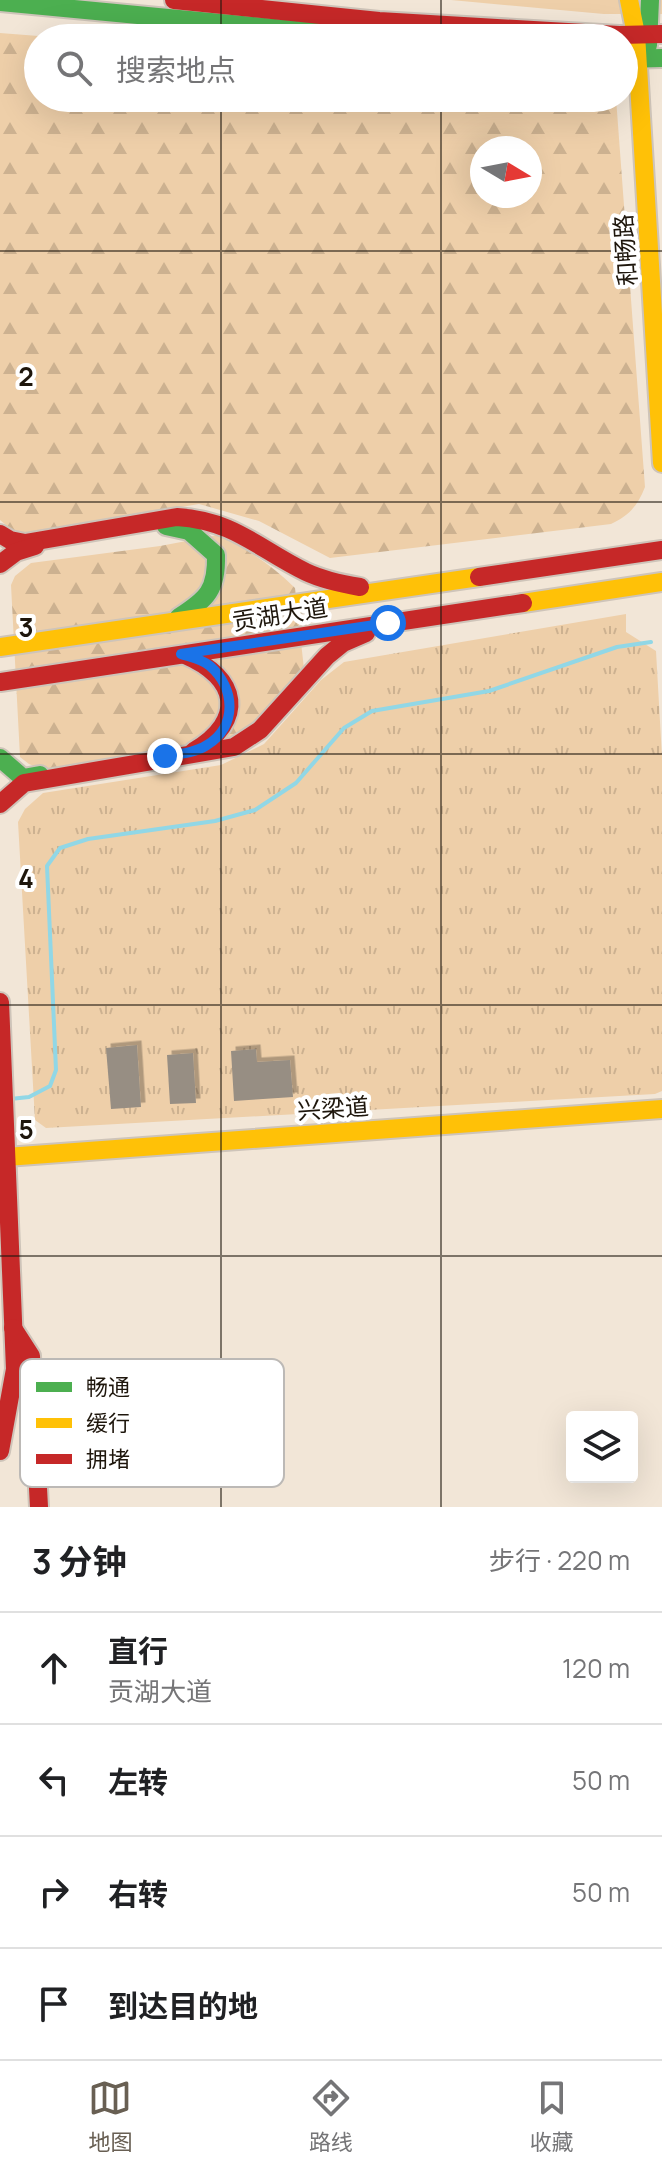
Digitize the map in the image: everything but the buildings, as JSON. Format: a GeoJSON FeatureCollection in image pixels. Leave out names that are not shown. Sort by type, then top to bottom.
{"type":"FeatureCollection","features":[{"type":"Feature","properties":{"kind":"main road"},"geometry":{"type":"LineString","coordinates":[[174,0],[379,21],[441,24]]}},
{"type":"Feature","properties":{"kind":"main road"},"geometry":{"type":"LineString","coordinates":[[629,0],[649,34]]}},
{"type":"Feature","properties":{"kind":"main road"},"geometry":{"type":"LineString","coordinates":[[649,34],[650,0]]}},
{"type":"Feature","properties":{"kind":"main road"},"geometry":{"type":"LineString","coordinates":[[0,2],[233,24]]}},
{"type":"Feature","properties":{"kind":"main road","name":"和畅路"},"geometry":{"type":"LineString","coordinates":[[649,34],[643,59],[662,463]]}},
{"type":"Feature","properties":{"kind":"main road","name":"和畅路"},"geometry":{"type":"LineString","coordinates":[[643,59],[662,334]]}},
{"type":"Feature","properties":{"kind":"main road"},"geometry":{"type":"LineString","coordinates":[[0,534],[25,543],[177,517],[194,517],[226,524],[241,531],[307,572],[334,582],[384,589]]}},
{"type":"Feature","properties":{"kind":"main road"},"geometry":{"type":"LineString","coordinates":[[0,564],[8,556],[25,548],[156,526],[188,530],[201,537],[216,555],[217,575],[214,587],[208,594],[176,619]]}},
{"type":"Feature","properties":{"kind":"main road","name":"贡湖大道"},"geometry":{"type":"LineString","coordinates":[[0,647],[662,550]]}},
{"type":"Feature","properties":{"kind":"main road","name":"贡湖大道"},"geometry":{"type":"LineString","coordinates":[[0,682],[662,582]]}},
{"type":"Feature","properties":{"kind":"main road"},"geometry":{"type":"LineString","coordinates":[[0,804],[24,783],[234,747],[260,730],[312,671],[343,643],[388,623]]}},
{"type":"Feature","properties":{"kind":"main road"},"geometry":{"type":"LineString","coordinates":[[0,758],[23,778],[193,751],[208,745],[220,735],[227,723],[230,697],[226,685],[208,664],[181,654]]}},
{"type":"Feature","properties":{"kind":"main road"},"geometry":{"type":"LineString","coordinates":[[0,1002],[15,1369],[1,1442]]}},
{"type":"Feature","properties":{"kind":"main road","name":"兴梁道"},"geometry":{"type":"LineString","coordinates":[[7,1162],[662,1109]]}},
{"type":"Feature","properties":{"kind":"main road","name":"兴梁道"},"geometry":{"type":"LineString","coordinates":[[7,1162],[662,1117]]}},
{"type":"Feature","properties":{"kind":"main road"},"geometry":{"type":"LineString","coordinates":[[13,1328],[31,1359]]}},
{"type":"Feature","properties":{"kind":"main road"},"geometry":{"type":"LineString","coordinates":[[38,1487],[39,1507]]}},
{"type":"Feature","properties":{"kind":"green space"},"geometry":{"type":"Polygon","coordinates":[[[451,0],[662,0],[662,14],[604,14],[451,0]]]}},
{"type":"Feature","properties":{"kind":"green space"},"geometry":{"type":"Polygon","coordinates":[[[0,33],[24,35],[24,112],[617,112],[645,487],[628,514],[611,524],[330,558],[259,521],[199,504],[18,535],[0,520],[0,33]]]}},
{"type":"Feature","properties":{"kind":"green space"},"geometry":{"type":"Polygon","coordinates":[[[218,535],[259,558],[295,588],[304,669],[258,722],[230,740],[43,770],[20,757],[11,585],[15,576],[31,563],[218,535]]]}},
{"type":"Feature","properties":{"kind":"green space"},"geometry":{"type":"Polygon","coordinates":[[[626,614],[626,632],[656,651],[662,757],[662,1091],[655,1094],[46,1128],[35,1120],[18,822],[25,809],[43,793],[221,765],[264,744],[321,680],[344,662],[626,614]]]}},
{"type":"Feature","properties":{"kind":"waterway"},"geometry":{"type":"LineString","coordinates":[[10,1099],[29,1097],[50,1086],[56,1070],[47,866],[60,848],[88,839],[215,821],[255,810],[296,783],[344,728],[372,711],[489,691],[617,647],[651,642]]}},
{"type":"Feature","properties":{"kind":"traffic: fast"},"geometry":{"type":"LineString","coordinates":[[648,45],[650,0]]}},
{"type":"Feature","properties":{"kind":"traffic: fast"},"geometry":{"type":"LineString","coordinates":[[0,2],[233,24]]}},
{"type":"Feature","properties":{"kind":"traffic: fast"},"geometry":{"type":"LineString","coordinates":[[638,59],[662,58]]}},
{"type":"Feature","properties":{"kind":"traffic: fast"},"geometry":{"type":"LineString","coordinates":[[166,526],[189,531],[216,555],[215,577],[208,592],[197,605],[179,617]]}},
{"type":"Feature","properties":{"kind":"traffic: fast"},"geometry":{"type":"LineString","coordinates":[[0,758],[23,778],[40,775]]}},
{"type":"Feature","properties":{"kind":"traffic: slow"},"geometry":{"type":"LineString","coordinates":[[629,0],[634,24]]}},
{"type":"Feature","properties":{"kind":"traffic: slow"},"geometry":{"type":"LineString","coordinates":[[638,67],[662,463]]}},
{"type":"Feature","properties":{"kind":"traffic: slow"},"geometry":{"type":"LineString","coordinates":[[0,647],[479,577]]}},
{"type":"Feature","properties":{"kind":"traffic: slow"},"geometry":{"type":"LineString","coordinates":[[523,603],[662,582]]}},
{"type":"Feature","properties":{"kind":"traffic: slow"},"geometry":{"type":"LineString","coordinates":[[6,1157],[662,1109]]}},
{"type":"Feature","properties":{"kind":"traffic: jam"},"geometry":{"type":"LineString","coordinates":[[174,0],[430,24]]}},
{"type":"Feature","properties":{"kind":"traffic: jam"},"geometry":{"type":"LineString","coordinates":[[638,35],[662,34]]}},
{"type":"Feature","properties":{"kind":"traffic: jam"},"geometry":{"type":"LineString","coordinates":[[0,534],[25,543],[177,517],[215,524],[245,537],[312,575],[360,587]]}},
{"type":"Feature","properties":{"kind":"traffic: jam"},"geometry":{"type":"LineString","coordinates":[[0,564],[16,552],[35,546]]}},
{"type":"Feature","properties":{"kind":"traffic: jam"},"geometry":{"type":"LineString","coordinates":[[479,577],[662,550]]}},
{"type":"Feature","properties":{"kind":"traffic: jam"},"geometry":{"type":"LineString","coordinates":[[0,682],[523,603]]}},
{"type":"Feature","properties":{"kind":"traffic: jam"},"geometry":{"type":"LineString","coordinates":[[0,804],[24,783],[234,747],[260,730],[327,656],[343,643],[366,633]]}},
{"type":"Feature","properties":{"kind":"traffic: jam"},"geometry":{"type":"LineString","coordinates":[[185,655],[216,675],[225,687],[229,700],[228,713],[222,726],[194,751]]}},
{"type":"Feature","properties":{"kind":"traffic: jam"},"geometry":{"type":"LineString","coordinates":[[0,1002],[15,1369],[0,1451]]}},
{"type":"Feature","properties":{"kind":"traffic: jam"},"geometry":{"type":"LineString","coordinates":[[13,1328],[31,1359]]}},
{"type":"Feature","properties":{"kind":"traffic: jam"},"geometry":{"type":"LineString","coordinates":[[38,1487],[39,1507]]}},
{"type":"Feature","properties":{"kind":"route"},"geometry":{"type":"LineString","coordinates":[[165,756],[208,745],[220,735],[230,710],[226,685],[217,674],[208,664],[181,654],[388,623]]}}]}
